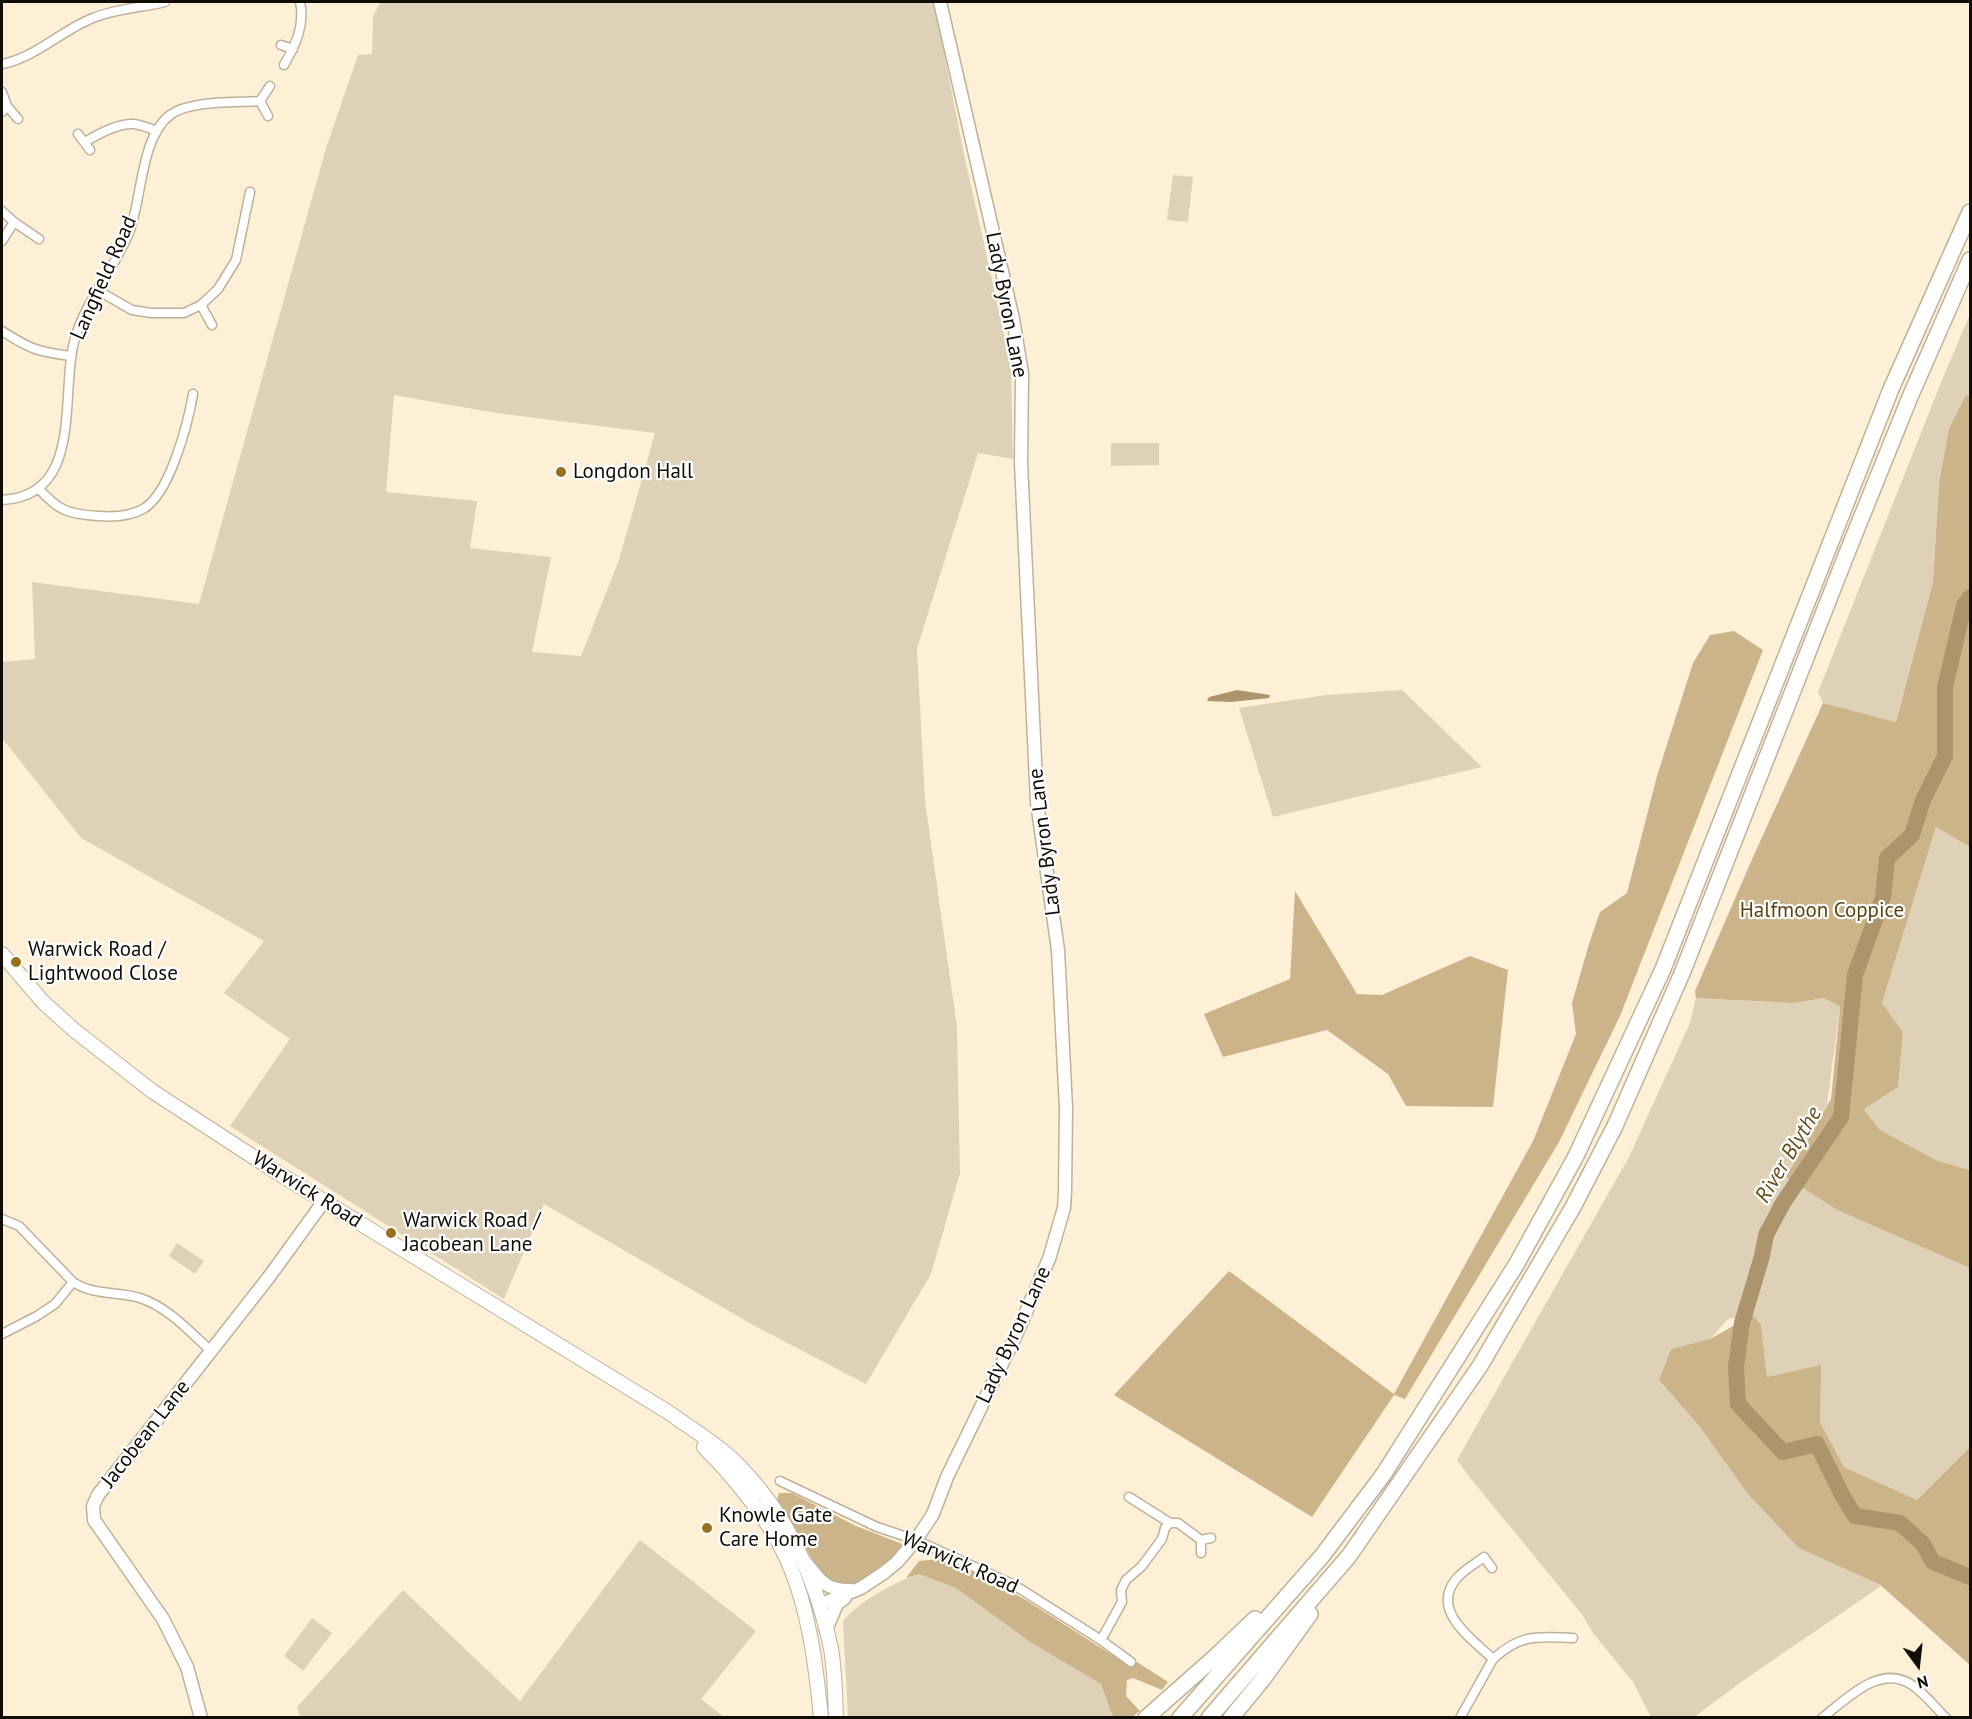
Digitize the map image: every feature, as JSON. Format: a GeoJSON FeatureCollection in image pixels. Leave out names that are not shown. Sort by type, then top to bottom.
{"type":"FeatureCollection","features":[{"type":"Feature","properties":{"kind":"highway"},"geometry":{"type":"LineString","coordinates":[[1180,1718],[1322,1556],[1383,1474],[1516,1265],[1576,1156],[1663,969],[1886,400],[1971,212]]}},
{"type":"Feature","properties":{"kind":"highway"},"geometry":{"type":"LineString","coordinates":[[1209,1718],[1349,1556],[1480,1366],[1574,1207],[1615,1126],[1683,971],[1910,397],[1971,260]]}},
{"type":"Feature","properties":{"kind":"highway"},"geometry":{"type":"LineString","coordinates":[[1146,1718],[1275,1600],[1383,1474]]}},
{"type":"Feature","properties":{"kind":"highway"},"geometry":{"type":"LineString","coordinates":[[1231,1718],[1303,1626],[1329,1580]]}},
{"type":"Feature","properties":{"kind":"main road","name":"Warwick Road"},"geometry":{"type":"LineString","coordinates":[[3,959],[43,1002],[74,1030],[152,1091],[324,1201],[668,1412]]}},
{"type":"Feature","properties":{"kind":"main road"},"geometry":{"type":"LineString","coordinates":[[668,1412],[729,1457],[752,1480],[784,1524],[803,1559],[826,1630],[833,1669],[836,1718]]}},
{"type":"Feature","properties":{"kind":"main road"},"geometry":{"type":"LineString","coordinates":[[668,1412],[723,1466],[760,1514],[784,1553],[804,1610],[811,1640],[821,1715]]}},
{"type":"Feature","properties":{"kind":"main road"},"geometry":{"type":"LineString","coordinates":[[819,1605],[814,1612],[814,1618],[819,1640],[824,1689],[821,1715]]}},
{"type":"Feature","properties":{"kind":"street"},"geometry":{"type":"LineString","coordinates":[[2,64],[20,58],[90,18],[111,11],[165,2]]}},
{"type":"Feature","properties":{"kind":"street"},"geometry":{"type":"LineString","coordinates":[[284,65],[301,29],[303,12],[300,2]]}},
{"type":"Feature","properties":{"kind":"street","name":"Lady Byron Lane"},"geometry":{"type":"LineString","coordinates":[[819,1605],[855,1590],[885,1572],[897,1562],[933,1514],[947,1477],[1016,1335],[1049,1259],[1064,1208],[1066,1108],[1058,950],[1037,792],[1021,463],[1022,373],[1013,319],[940,2]]}},
{"type":"Feature","properties":{"kind":"street"},"geometry":{"type":"LineString","coordinates":[[281,45],[293,49]]}},
{"type":"Feature","properties":{"kind":"street"},"geometry":{"type":"LineString","coordinates":[[260,101],[270,86]]}},
{"type":"Feature","properties":{"kind":"street"},"geometry":{"type":"LineString","coordinates":[[2,92],[4,109],[18,119]]}},
{"type":"Feature","properties":{"kind":"street"},"geometry":{"type":"LineString","coordinates":[[260,101],[268,116]]}},
{"type":"Feature","properties":{"kind":"street"},"geometry":{"type":"LineString","coordinates":[[78,134],[87,146],[95,135],[128,124],[157,130],[168,117],[192,106],[260,101]]}},
{"type":"Feature","properties":{"kind":"street","name":"Langfield Road"},"geometry":{"type":"LineString","coordinates":[[39,489],[52,473],[61,447],[68,412],[71,356],[75,336],[131,227],[157,130]]}},
{"type":"Feature","properties":{"kind":"street"},"geometry":{"type":"LineString","coordinates":[[97,290],[132,310],[152,314],[184,313],[201,305],[218,289],[236,260],[249,192]]}},
{"type":"Feature","properties":{"kind":"street"},"geometry":{"type":"LineString","coordinates":[[2,211],[14,222],[39,238]]}},
{"type":"Feature","properties":{"kind":"street"},"geometry":{"type":"LineString","coordinates":[[2,241],[14,222]]}},
{"type":"Feature","properties":{"kind":"street"},"geometry":{"type":"LineString","coordinates":[[201,305],[212,325]]}},
{"type":"Feature","properties":{"kind":"street"},"geometry":{"type":"LineString","coordinates":[[2,331],[27,348],[43,353],[71,356]]}},
{"type":"Feature","properties":{"kind":"street"},"geometry":{"type":"LineString","coordinates":[[2,500],[25,497],[39,489],[53,505],[76,515],[110,516],[140,511],[156,497],[174,462],[184,435],[193,394]]}},
{"type":"Feature","properties":{"kind":"street","name":"Jacobean Lane"},"geometry":{"type":"LineString","coordinates":[[201,1718],[187,1667],[163,1619],[94,1520],[93,1506],[98,1495],[211,1351],[324,1201]]}},
{"type":"Feature","properties":{"kind":"street"},"geometry":{"type":"LineString","coordinates":[[2,1219],[19,1226],[81,1288],[137,1297],[163,1308],[211,1351]]}},
{"type":"Feature","properties":{"kind":"street"},"geometry":{"type":"LineString","coordinates":[[2,1334],[55,1304],[73,1282]]}},
{"type":"Feature","properties":{"kind":"street","name":"Warwick Road"},"geometry":{"type":"LineString","coordinates":[[780,1480],[877,1527],[916,1539],[1014,1585],[1101,1640],[1131,1662]]}},
{"type":"Feature","properties":{"kind":"street"},"geometry":{"type":"LineString","coordinates":[[1129,1497],[1170,1523],[1178,1523],[1206,1539],[1201,1553]]}},
{"type":"Feature","properties":{"kind":"street"},"geometry":{"type":"LineString","coordinates":[[1101,1640],[1122,1602],[1121,1590],[1126,1580],[1142,1566],[1162,1539],[1170,1523]]}},
{"type":"Feature","properties":{"kind":"street"},"geometry":{"type":"LineString","coordinates":[[1492,1568],[1484,1557],[1456,1578],[1449,1594],[1448,1611],[1456,1624],[1493,1659]]}},
{"type":"Feature","properties":{"kind":"street"},"geometry":{"type":"LineString","coordinates":[[803,1559],[821,1582],[832,1588],[855,1590]]}},
{"type":"Feature","properties":{"kind":"street"},"geometry":{"type":"LineString","coordinates":[[826,1630],[837,1604],[855,1590]]}},
{"type":"Feature","properties":{"kind":"street"},"geometry":{"type":"LineString","coordinates":[[1460,1718],[1493,1659],[1506,1647],[1532,1637],[1573,1638]]}},
{"type":"Feature","properties":{"kind":"street"},"geometry":{"type":"LineString","coordinates":[[1822,1718],[1865,1686],[1883,1677],[1898,1678],[1913,1685],[1946,1718]]}},
{"type":"Feature","properties":{"kind":"shaded area"},"geometry":{"type":"Polygon","coordinates":[[[380,2],[934,2],[964,154],[1011,365],[1013,459],[978,453],[917,649],[925,801],[957,1027],[960,1173],[931,1274],[866,1384],[753,1325],[544,1204],[504,1299],[230,1126],[290,1039],[224,993],[264,941],[81,838],[2,738],[2,662],[35,659],[32,582],[199,604],[326,148],[358,55],[372,54],[373,17],[380,2]],[[394,395],[386,492],[477,501],[470,548],[551,557],[532,652],[581,656],[619,560],[655,433],[496,413],[394,395]]]}},
{"type":"Feature","properties":{"kind":"shaded area"},"geometry":{"type":"Polygon","coordinates":[[[1173,175],[1193,177],[1188,222],[1167,220],[1173,175]]]}},
{"type":"Feature","properties":{"kind":"shaded area"},"geometry":{"type":"Polygon","coordinates":[[[1970,314],[1970,397],[1965,396],[1939,484],[1933,582],[1896,722],[1823,703],[1818,692],[1970,314]]]}},
{"type":"Feature","properties":{"kind":"shaded area"},"geometry":{"type":"Polygon","coordinates":[[[1111,443],[1159,443],[1159,465],[1111,466],[1111,443]]]}},
{"type":"Feature","properties":{"kind":"shaded area"},"geometry":{"type":"Polygon","coordinates":[[[1237,690],[1270,695],[1269,698],[1231,702],[1207,701],[1209,697],[1237,690]]]}},
{"type":"Feature","properties":{"kind":"shaded area"},"geometry":{"type":"Polygon","coordinates":[[[1402,690],[1482,767],[1273,817],[1239,708],[1326,695],[1402,690]]]}},
{"type":"Feature","properties":{"kind":"shaded area"},"geometry":{"type":"Polygon","coordinates":[[[1936,827],[1970,847],[1970,1170],[1938,1161],[1880,1130],[1864,1108],[1898,1087],[1903,1032],[1882,1003],[1936,827]]]}},
{"type":"Feature","properties":{"kind":"shaded area"},"geometry":{"type":"Polygon","coordinates":[[[1696,998],[1793,1003],[1824,998],[1840,1007],[1827,1105],[1786,1177],[1837,1210],[1970,1268],[1970,1447],[1917,1500],[1844,1467],[1820,1422],[1820,1366],[1767,1377],[1761,1325],[1753,1315],[1728,1319],[1710,1339],[1671,1349],[1659,1380],[1700,1427],[1920,1529],[1970,1665],[1881,1586],[1694,1717],[1651,1717],[1633,1682],[1593,1633],[1581,1613],[1457,1460],[1629,1157],[1690,1023],[1696,998]]]}},
{"type":"Feature","properties":{"kind":"shaded area"},"geometry":{"type":"Polygon","coordinates":[[[177,1243],[204,1261],[195,1274],[169,1256],[177,1243]]]}},
{"type":"Feature","properties":{"kind":"shaded area"},"geometry":{"type":"Polygon","coordinates":[[[640,1540],[756,1631],[701,1699],[724,1717],[300,1717],[297,1707],[403,1590],[520,1701],[640,1540]]]}},
{"type":"Feature","properties":{"kind":"shaded area"},"geometry":{"type":"Polygon","coordinates":[[[919,1574],[956,1588],[1030,1642],[1101,1684],[1113,1717],[848,1717],[843,1621],[878,1593],[919,1574]]]}},
{"type":"Feature","properties":{"kind":"shaded area"},"geometry":{"type":"Polygon","coordinates":[[[312,1618],[332,1633],[303,1671],[284,1656],[312,1618]]]}},
{"type":"Feature","properties":{"kind":"green space","name":"Halfmoon Coppice"},"geometry":{"type":"Polygon","coordinates":[[[1966,395],[1970,397],[1970,847],[1936,827],[1882,1003],[1903,1032],[1898,1087],[1864,1109],[1880,1130],[1938,1161],[1970,1170],[1970,1268],[1837,1210],[1786,1177],[1831,1099],[1840,1007],[1824,998],[1793,1003],[1696,998],[1695,991],[1823,703],[1896,722],[1933,582],[1939,484],[1949,429],[1966,395]]]}},
{"type":"Feature","properties":{"kind":"green space"},"geometry":{"type":"Polygon","coordinates":[[[1734,631],[1763,650],[1620,1016],[1559,1142],[1405,1399],[1394,1395],[1312,1517],[1114,1395],[1229,1271],[1394,1394],[1533,1141],[1576,1034],[1572,1003],[1600,912],[1627,893],[1657,776],[1693,663],[1710,635],[1734,631]]]}},
{"type":"Feature","properties":{"kind":"green space"},"geometry":{"type":"Polygon","coordinates":[[[1295,891],[1357,994],[1382,995],[1470,956],[1508,970],[1493,1107],[1406,1106],[1388,1074],[1327,1030],[1223,1057],[1204,1014],[1290,979],[1295,891]]]}},
{"type":"Feature","properties":{"kind":"green space"},"geometry":{"type":"Polygon","coordinates":[[[1753,1315],[1761,1325],[1767,1377],[1821,1365],[1820,1422],[1844,1467],[1917,1500],[1970,1447],[1970,1665],[1881,1585],[1799,1548],[1748,1494],[1700,1427],[1659,1380],[1671,1349],[1710,1339],[1753,1315]]]}},
{"type":"Feature","properties":{"kind":"green space"},"geometry":{"type":"Polygon","coordinates":[[[779,1493],[792,1493],[856,1526],[905,1545],[870,1578],[845,1586],[831,1582],[813,1561],[777,1499],[779,1493]]]}},
{"type":"Feature","properties":{"kind":"green space"},"geometry":{"type":"Polygon","coordinates":[[[940,1559],[985,1577],[1128,1665],[1137,1662],[1168,1682],[1162,1690],[1133,1678],[1127,1680],[1126,1696],[1140,1711],[1132,1717],[1113,1717],[1101,1684],[1030,1642],[956,1588],[919,1574],[906,1578],[919,1561],[940,1559]]]}},
{"type":"Feature","properties":{"kind":"waterway","name":"River Blythe"},"geometry":{"type":"LineString","coordinates":[[1970,597],[1964,606],[1945,687],[1945,756],[1923,800],[1912,835],[1887,858],[1883,898],[1855,975],[1841,1117],[1783,1203],[1766,1235],[1742,1323],[1736,1367],[1738,1404],[1783,1452],[1817,1444],[1855,1516],[1900,1523],[1923,1544],[1933,1562],[1970,1577]]}},
{"type":"Feature","properties":{"kind":"place","name":"Longdon Hall"},"geometry":{"type":"Point","coordinates":[561,472]}},
{"type":"Feature","properties":{"kind":"place","name":"Warwick Road / Lightwood Close"},"geometry":{"type":"Point","coordinates":[16,962]}},
{"type":"Feature","properties":{"kind":"place","name":"Warwick Road / Jacobean Lane"},"geometry":{"type":"Point","coordinates":[391,1233]}},
{"type":"Feature","properties":{"kind":"place","name":"Knowle Gate Care Home"},"geometry":{"type":"Point","coordinates":[707,1528]}}]}
